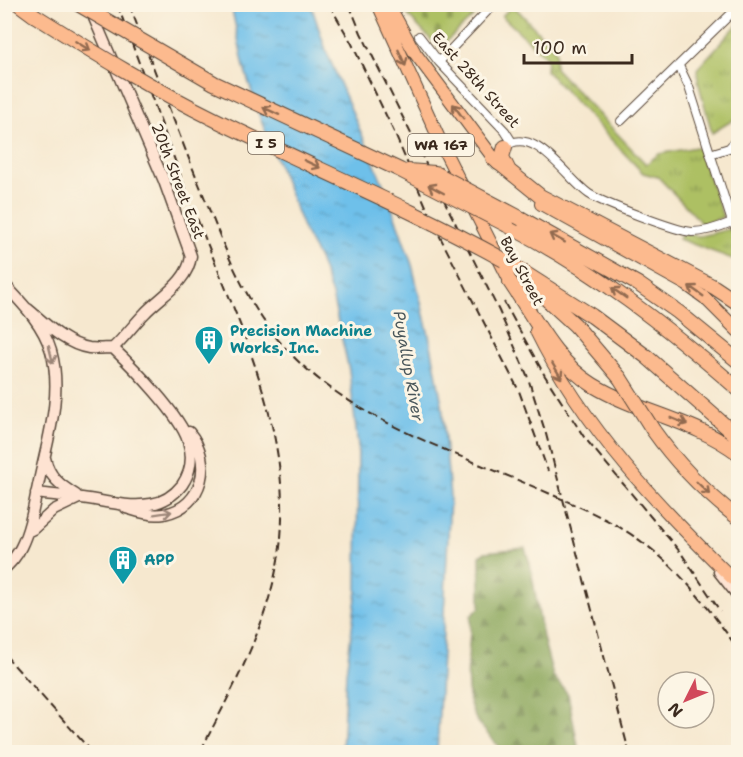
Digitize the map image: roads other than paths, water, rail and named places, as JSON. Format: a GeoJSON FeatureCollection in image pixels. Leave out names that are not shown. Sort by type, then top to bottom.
{"type":"FeatureCollection","features":[{"type":"Feature","properties":{"kind":"highway","name":"I 5"},"geometry":{"type":"LineString","coordinates":[[19,4],[112,63],[213,118],[422,216],[504,260],[542,283],[647,357],[738,436]]}},
{"type":"Feature","properties":{"kind":"highway","name":"I 5"},"geometry":{"type":"LineString","coordinates":[[78,4],[214,83],[400,170],[568,258],[666,328],[738,389]]}},
{"type":"Feature","properties":{"kind":"highway"},"geometry":{"type":"LineString","coordinates":[[508,144],[502,154],[513,176]]}},
{"type":"Feature","properties":{"kind":"highway"},"geometry":{"type":"LineString","coordinates":[[493,158],[540,196],[714,287],[738,303]]}},
{"type":"Feature","properties":{"kind":"highway"},"geometry":{"type":"LineString","coordinates":[[400,170],[435,173],[628,278],[678,312],[738,361]]}},
{"type":"Feature","properties":{"kind":"highway"},"geometry":{"type":"LineString","coordinates":[[504,260],[588,338],[620,378],[653,430],[692,477],[738,518]]}},
{"type":"Feature","properties":{"kind":"highway"},"geometry":{"type":"LineString","coordinates":[[510,282],[554,346],[576,372],[611,394],[712,435],[738,453]]}},
{"type":"Feature","properties":{"kind":"main road","name":"Bay Street"},"geometry":{"type":"LineString","coordinates":[[378,4],[446,154],[552,362],[577,402],[608,442],[679,526],[738,584]]}},
{"type":"Feature","properties":{"kind":"main road","name":"WA 167"},"geometry":{"type":"LineString","coordinates":[[388,4],[415,53],[506,174],[539,202],[687,285],[712,304],[738,331]]}},
{"type":"Feature","properties":{"kind":"main road"},"geometry":{"type":"LineString","coordinates":[[482,144],[494,149],[508,144]]}},
{"type":"Feature","properties":{"kind":"street","name":"20th Street East"},"geometry":{"type":"LineString","coordinates":[[88,4],[164,181],[191,256],[180,281],[146,311],[113,348]]}},
{"type":"Feature","properties":{"kind":"street"},"geometry":{"type":"LineString","coordinates":[[439,62],[494,4]]}},
{"type":"Feature","properties":{"kind":"street"},"geometry":{"type":"LineString","coordinates":[[621,121],[738,7]]}},
{"type":"Feature","properties":{"kind":"street","name":"East 28th Street"},"geometry":{"type":"LineString","coordinates":[[419,36],[439,62],[505,131],[508,144]]}},
{"type":"Feature","properties":{"kind":"street"},"geometry":{"type":"LineString","coordinates":[[679,66],[689,87],[732,222],[738,232]]}},
{"type":"Feature","properties":{"kind":"street"},"geometry":{"type":"LineString","coordinates":[[710,154],[729,148],[738,138]]}},
{"type":"Feature","properties":{"kind":"street"},"geometry":{"type":"LineString","coordinates":[[508,144],[526,141],[537,146],[587,193],[644,217],[689,232],[701,232],[732,222]]}},
{"type":"Feature","properties":{"kind":"street"},"geometry":{"type":"LineString","coordinates":[[4,284],[28,309],[74,344],[91,348],[113,348],[195,440],[202,458],[203,476],[198,489],[190,499],[172,512],[146,514],[106,502]]}},
{"type":"Feature","properties":{"kind":"street"},"geometry":{"type":"LineString","coordinates":[[4,569],[20,550],[27,532],[54,406],[56,376],[50,349],[43,332],[28,309]]}},
{"type":"Feature","properties":{"kind":"street"},"geometry":{"type":"LineString","coordinates":[[36,493],[106,502],[152,504],[164,500],[176,492],[188,475],[191,461],[188,441],[180,424]]}},
{"type":"Feature","properties":{"kind":"street"},"geometry":{"type":"LineString","coordinates":[[44,456],[48,470],[54,479],[61,486],[82,498]]}},
{"type":"Feature","properties":{"kind":"street"},"geometry":{"type":"LineString","coordinates":[[27,532],[54,510],[82,498]]}},
{"type":"Feature","properties":{"kind":"street","name":"Bay Street"},"geometry":{"type":"LineString","coordinates":[[679,526],[738,596]]}},
{"type":"Feature","properties":{"kind":"water","name":"Puyallup River"},"geometry":{"type":"Polygon","coordinates":[[[231,5],[311,5],[327,53],[386,191],[412,265],[442,404],[450,497],[437,752],[342,752],[346,673],[357,590],[358,446],[349,370],[332,295],[259,115],[244,67],[231,5]]]}},
{"type":"Feature","properties":{"kind":"railway"},"geometry":{"type":"LineString","coordinates":[[117,4],[193,208],[258,373],[270,416],[278,459],[282,503],[280,547],[275,575],[249,653],[200,752]]}},
{"type":"Feature","properties":{"kind":"railway"},"geometry":{"type":"LineString","coordinates":[[129,4],[236,272],[259,314],[289,352],[316,377],[380,419],[450,452],[577,506],[632,535],[670,565],[706,605],[738,649]]}},
{"type":"Feature","properties":{"kind":"railway"},"geometry":{"type":"LineString","coordinates":[[329,4],[352,44],[394,132],[434,225],[519,391],[548,471]]}},
{"type":"Feature","properties":{"kind":"railway"},"geometry":{"type":"LineString","coordinates":[[349,4],[361,33],[499,311],[527,375],[546,434],[629,752]]}},
{"type":"Feature","properties":{"kind":"railway"},"geometry":{"type":"LineString","coordinates":[[504,302],[545,376],[584,437],[681,553],[720,611]]}},
{"type":"Feature","properties":{"kind":"railway"},"geometry":{"type":"LineString","coordinates":[[5,655],[92,752]]}},
{"type":"Feature","properties":{"kind":"place","name":"Precision Machine Works, Inc."},"geometry":{"type":"Point","coordinates":[209,366]}},
{"type":"Feature","properties":{"kind":"place","name":"APP"},"geometry":{"type":"Point","coordinates":[123,586]}}]}
